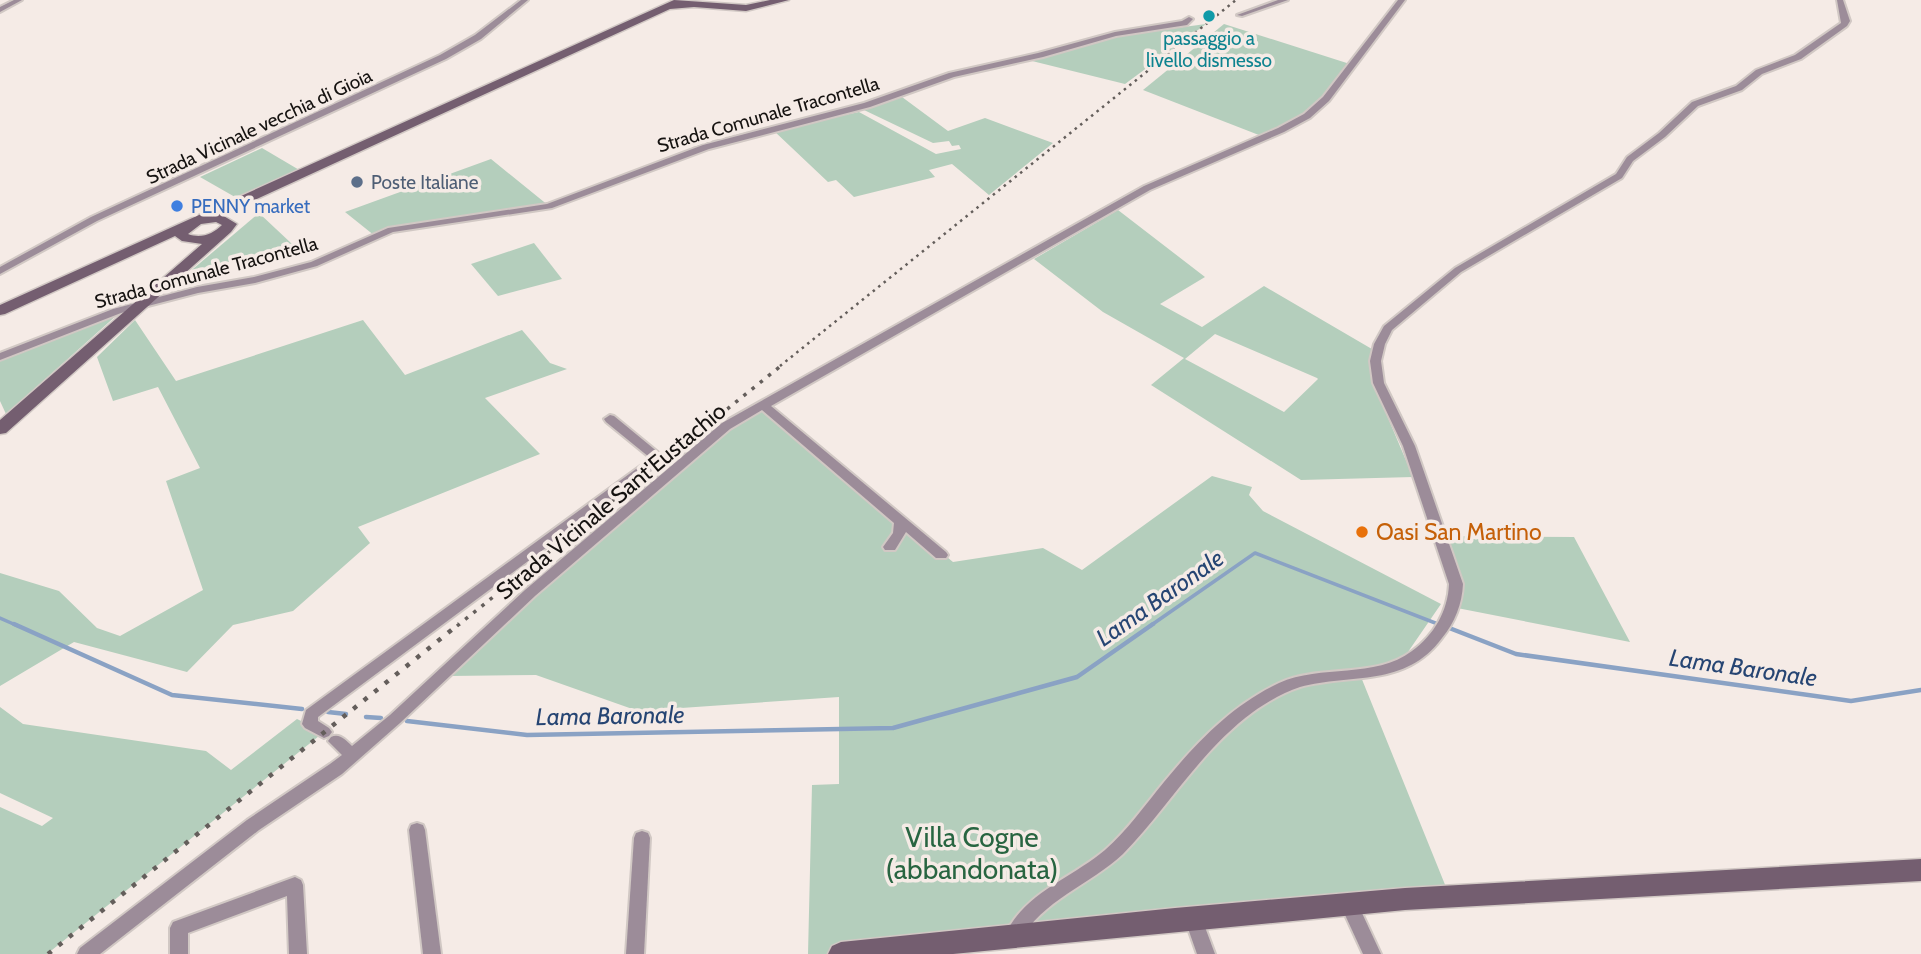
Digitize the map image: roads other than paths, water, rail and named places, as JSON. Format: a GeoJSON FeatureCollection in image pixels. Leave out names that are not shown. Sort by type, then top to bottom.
{"type":"FeatureCollection","features":[{"type":"Feature","properties":{"kind":"main road"},"geometry":{"type":"LineString","coordinates":[[189,235],[203,219],[682,0]]}},
{"type":"Feature","properties":{"kind":"main road"},"geometry":{"type":"LineString","coordinates":[[707,0],[726,6]]}},
{"type":"Feature","properties":{"kind":"main road"},"geometry":{"type":"LineString","coordinates":[[640,19],[687,4],[751,7],[784,0]]}},
{"type":"Feature","properties":{"kind":"main road"},"geometry":{"type":"LineString","coordinates":[[144,301],[186,267],[253,201],[324,162]]}},
{"type":"Feature","properties":{"kind":"main road"},"geometry":{"type":"LineString","coordinates":[[203,219],[224,219],[225,229]]}},
{"type":"Feature","properties":{"kind":"main road"},"geometry":{"type":"LineString","coordinates":[[0,311],[122,254],[160,241],[225,229]]}},
{"type":"Feature","properties":{"kind":"main road"},"geometry":{"type":"LineString","coordinates":[[0,429],[191,256],[194,248],[189,235]]}},
{"type":"Feature","properties":{"kind":"main road"},"geometry":{"type":"LineString","coordinates":[[841,954],[1193,917],[1349,904],[1921,870]]}},
{"type":"Feature","properties":{"kind":"street"},"geometry":{"type":"LineString","coordinates":[[0,10],[19,0]]}},
{"type":"Feature","properties":{"kind":"street","name":"Strada Vicinale vecchia di Gioia"},"geometry":{"type":"LineString","coordinates":[[0,271],[94,219],[443,57],[478,37],[525,0]]}},
{"type":"Feature","properties":{"kind":"street"},"geometry":{"type":"LineString","coordinates":[[1240,15],[1285,0]]}},
{"type":"Feature","properties":{"kind":"street","name":"Strada Vicinale Sant'Eustachio"},"geometry":{"type":"LineString","coordinates":[[86,954],[253,825],[352,755],[530,593],[726,426],[1147,188],[1282,130],[1307,116],[1326,99],[1402,0]]}},
{"type":"Feature","properties":{"kind":"street"},"geometry":{"type":"LineString","coordinates":[[1014,936],[1016,928],[1032,913],[1116,851],[1194,755],[1227,724],[1289,685],[1399,665],[1419,653],[1443,627],[1455,602],[1455,584],[1408,444],[1380,389],[1375,360],[1388,328],[1458,270],[1619,176],[1630,159],[1662,135],[1695,104],[1739,88],[1759,72],[1798,57],[1844,24],[1846,21],[1840,0]]}},
{"type":"Feature","properties":{"kind":"street","name":"Strada Comunale Tracontella"},"geometry":{"type":"LineString","coordinates":[[0,357],[144,301],[255,280],[301,268],[391,230],[563,202],[638,170],[705,147],[867,105],[952,75],[1115,34],[1184,23],[1189,19]]}},
{"type":"Feature","properties":{"kind":"street"},"geometry":{"type":"LineString","coordinates":[[764,406],[941,555]]}},
{"type":"Feature","properties":{"kind":"street"},"geometry":{"type":"LineString","coordinates":[[352,755],[310,724],[311,714],[652,463],[655,456],[610,419]]}},
{"type":"Feature","properties":{"kind":"street"},"geometry":{"type":"LineString","coordinates":[[890,547],[899,533],[901,521]]}},
{"type":"Feature","properties":{"kind":"street"},"geometry":{"type":"LineString","coordinates":[[417,830],[432,954]]}},
{"type":"Feature","properties":{"kind":"street"},"geometry":{"type":"LineString","coordinates":[[635,954],[642,838]]}},
{"type":"Feature","properties":{"kind":"street"},"geometry":{"type":"LineString","coordinates":[[178,954],[179,928],[295,885],[298,954]]}},
{"type":"Feature","properties":{"kind":"street"},"geometry":{"type":"LineString","coordinates":[[1349,904],[1372,954]]}},
{"type":"Feature","properties":{"kind":"street"},"geometry":{"type":"LineString","coordinates":[[1193,917],[1206,954]]}},
{"type":"Feature","properties":{"kind":"waterway","name":"Lama Baronale"},"geometry":{"type":"LineString","coordinates":[[1150,626],[1255,553],[1443,626]]}},
{"type":"Feature","properties":{"kind":"waterway","name":"Lama Baronale"},"geometry":{"type":"LineString","coordinates":[[0,618],[18,626]]}},
{"type":"Feature","properties":{"kind":"waterway","name":"Lama Baronale"},"geometry":{"type":"LineString","coordinates":[[14,624],[172,695],[302,709]]}},
{"type":"Feature","properties":{"kind":"waterway","name":"Lama Baronale"},"geometry":{"type":"LineString","coordinates":[[407,721],[527,735],[893,728],[1077,677],[1153,624]]}},
{"type":"Feature","properties":{"kind":"waterway","name":"Lama Baronale"},"geometry":{"type":"LineString","coordinates":[[1439,624],[1516,654],[1851,701],[1921,690]]}},
{"type":"Feature","properties":{"kind":"waterway","name":"Lama Baronale"},"geometry":{"type":"LineString","coordinates":[[328,712],[346,714]]}},
{"type":"Feature","properties":{"kind":"waterway","name":"Lama Baronale"},"geometry":{"type":"LineString","coordinates":[[366,717],[381,718]]}},
{"type":"Feature","properties":{"kind":"railway"},"geometry":{"type":"LineString","coordinates":[[780,366],[1236,0]]}},
{"type":"Feature","properties":{"kind":"railway"},"geometry":{"type":"LineString","coordinates":[[457,626],[782,365]]}},
{"type":"Feature","properties":{"kind":"railway"},"geometry":{"type":"LineString","coordinates":[[48,954],[459,624]]}},
{"type":"Feature","properties":{"kind":"place","name":"passaggio a livello dismesso"},"geometry":{"type":"Point","coordinates":[1209,16]}},
{"type":"Feature","properties":{"kind":"place","name":"Poste Italiane"},"geometry":{"type":"Point","coordinates":[357,182]}},
{"type":"Feature","properties":{"kind":"place","name":"PENNY market"},"geometry":{"type":"Point","coordinates":[177,206]}},
{"type":"Feature","properties":{"kind":"place","name":"Oasi San Martino"},"geometry":{"type":"Point","coordinates":[1362,532]}},
{"type":"Feature","properties":{"kind":"park label","name":"Villa Cogne (abbandonata)"},"geometry":{"type":"Point","coordinates":[972,853]}}]}
